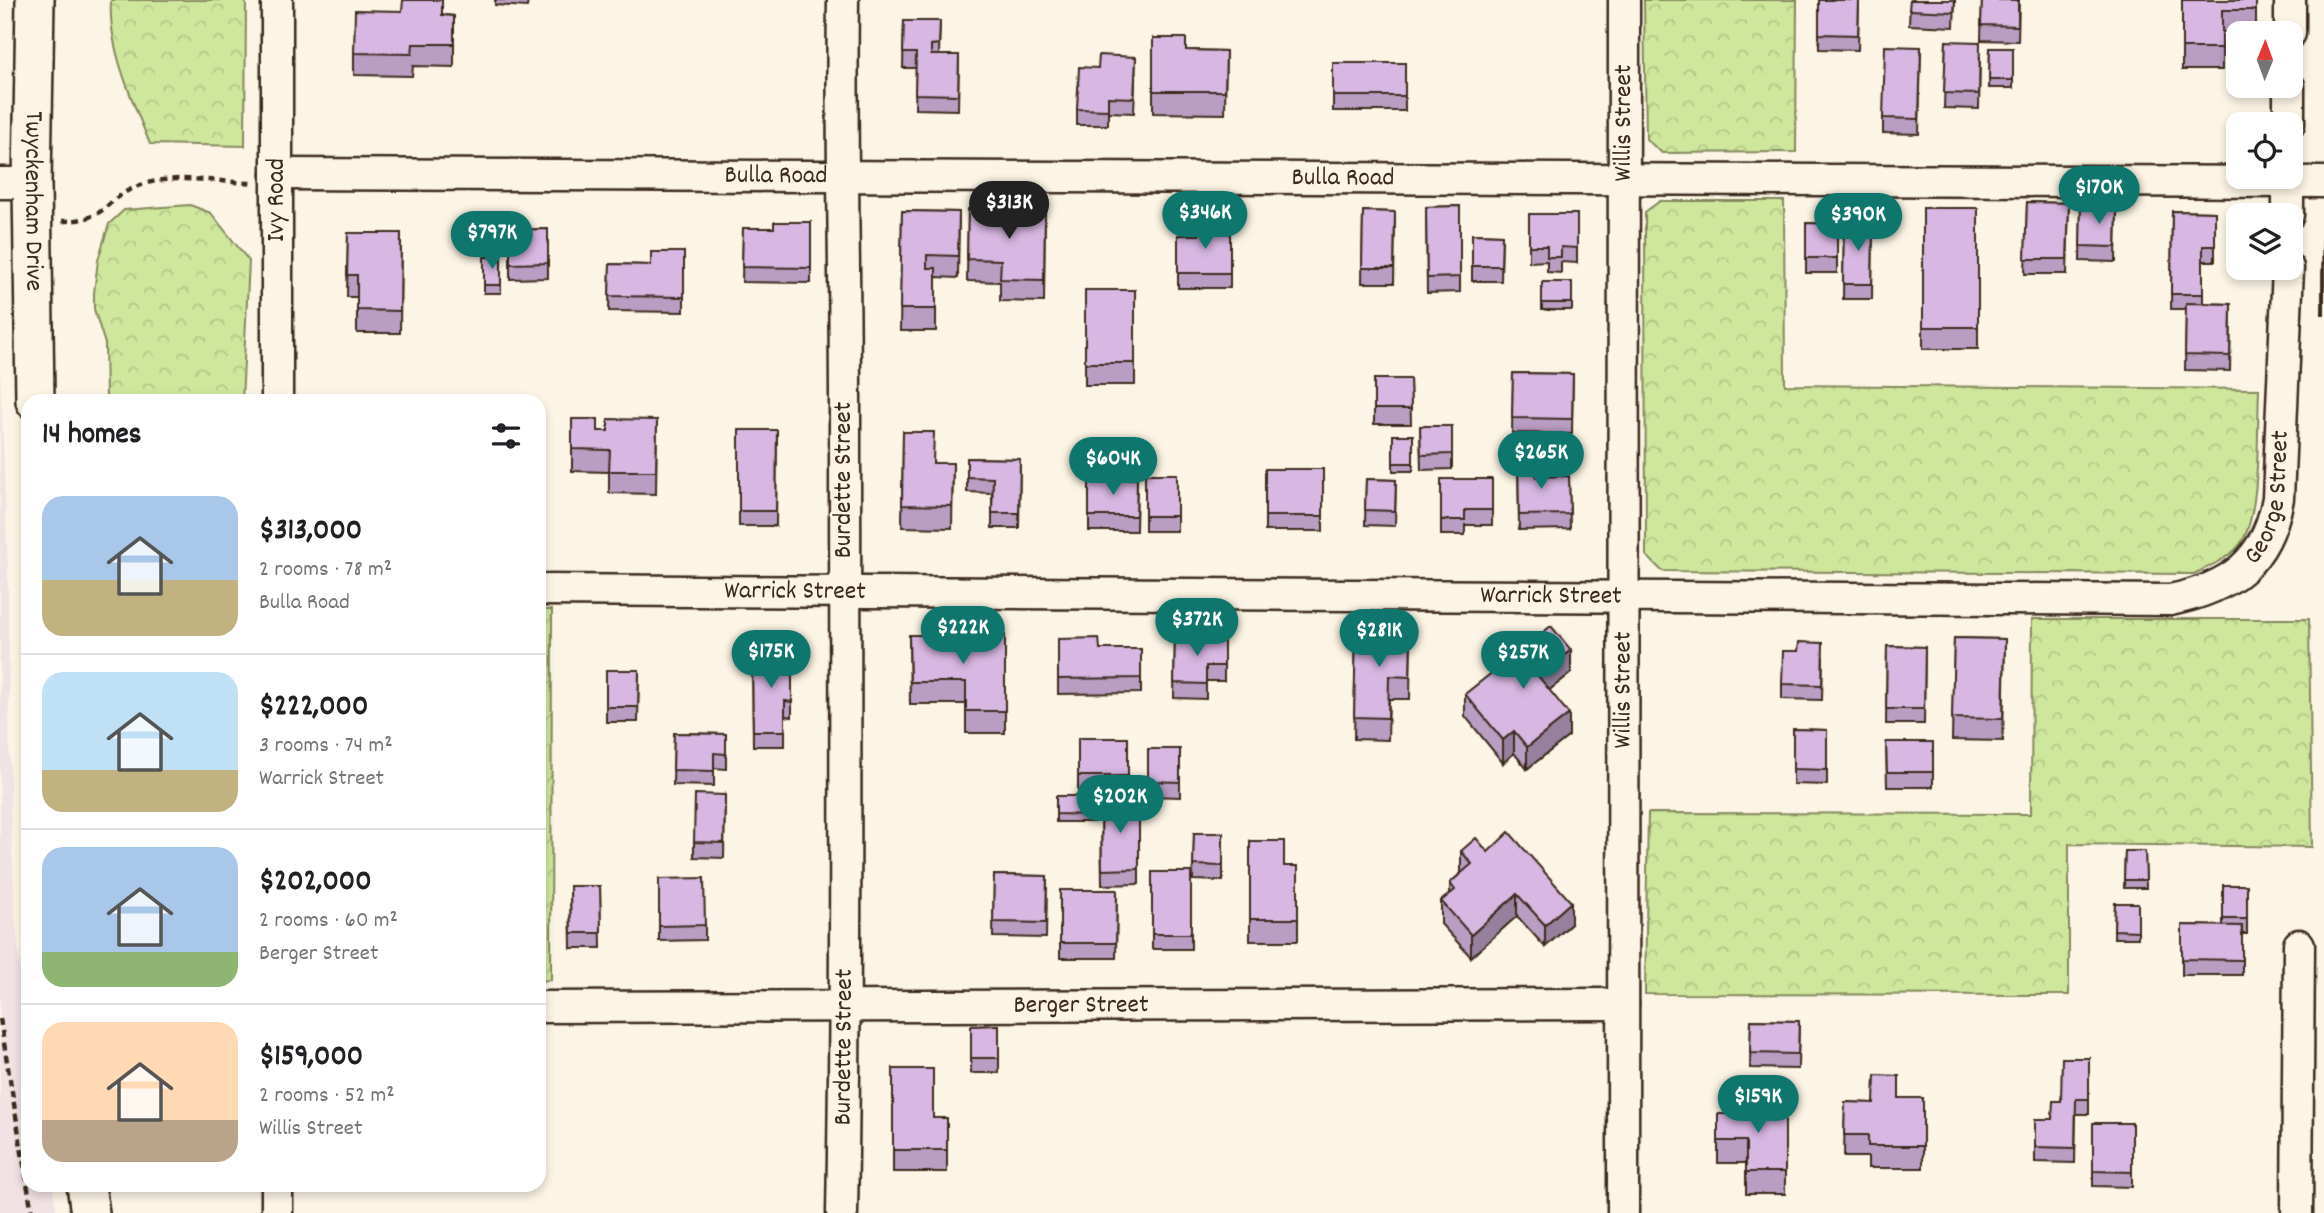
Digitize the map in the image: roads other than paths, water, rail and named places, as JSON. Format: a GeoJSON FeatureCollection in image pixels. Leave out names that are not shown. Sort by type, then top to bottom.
{"type":"FeatureCollection","features":[{"type":"Feature","properties":{"kind":"street","name":"Twyckenham Drive"},"geometry":{"type":"LineString","coordinates":[[35,0],[16,183],[33,221],[36,394]]}},
{"type":"Feature","properties":{"kind":"street","name":"Ivy Road"},"geometry":{"type":"LineString","coordinates":[[277,394],[278,0]]}},
{"type":"Feature","properties":{"kind":"street","name":"Burdette Street"},"geometry":{"type":"LineString","coordinates":[[842,1213],[846,1006],[845,407],[840,176],[843,0]]}},
{"type":"Feature","properties":{"kind":"street","name":"Willis Street"},"geometry":{"type":"LineString","coordinates":[[1623,1213],[1624,0]]}},
{"type":"Feature","properties":{"kind":"street"},"geometry":{"type":"LineString","coordinates":[[2290,0],[2290,21]]}},
{"type":"Feature","properties":{"kind":"street","name":"Bulla Road"},"geometry":{"type":"LineString","coordinates":[[277,179],[840,176],[2226,179]]}},
{"type":"Feature","properties":{"kind":"street","name":"Bulla Road"},"geometry":{"type":"LineString","coordinates":[[2303,180],[2324,182]]}},
{"type":"Feature","properties":{"kind":"street","name":"George Street"},"geometry":{"type":"LineString","coordinates":[[2100,601],[2170,600],[2200,594],[2229,581],[2250,561],[2265,541],[2274,519],[2278,498],[2287,280]]}},
{"type":"Feature","properties":{"kind":"street","name":"Warrick Street"},"geometry":{"type":"LineString","coordinates":[[546,590],[2100,601]]}},
{"type":"Feature","properties":{"kind":"street"},"geometry":{"type":"LineString","coordinates":[[2297,1213],[2299,945]]}},
{"type":"Feature","properties":{"kind":"street","name":"Berger Street"},"geometry":{"type":"LineString","coordinates":[[546,1007],[1623,1004]]}},
{"type":"Feature","properties":{"kind":"street"},"geometry":{"type":"LineString","coordinates":[[87,1192],[90,1213]]}},
{"type":"Feature","properties":{"kind":"street"},"geometry":{"type":"LineString","coordinates":[[277,1192],[277,1213]]}}]}
